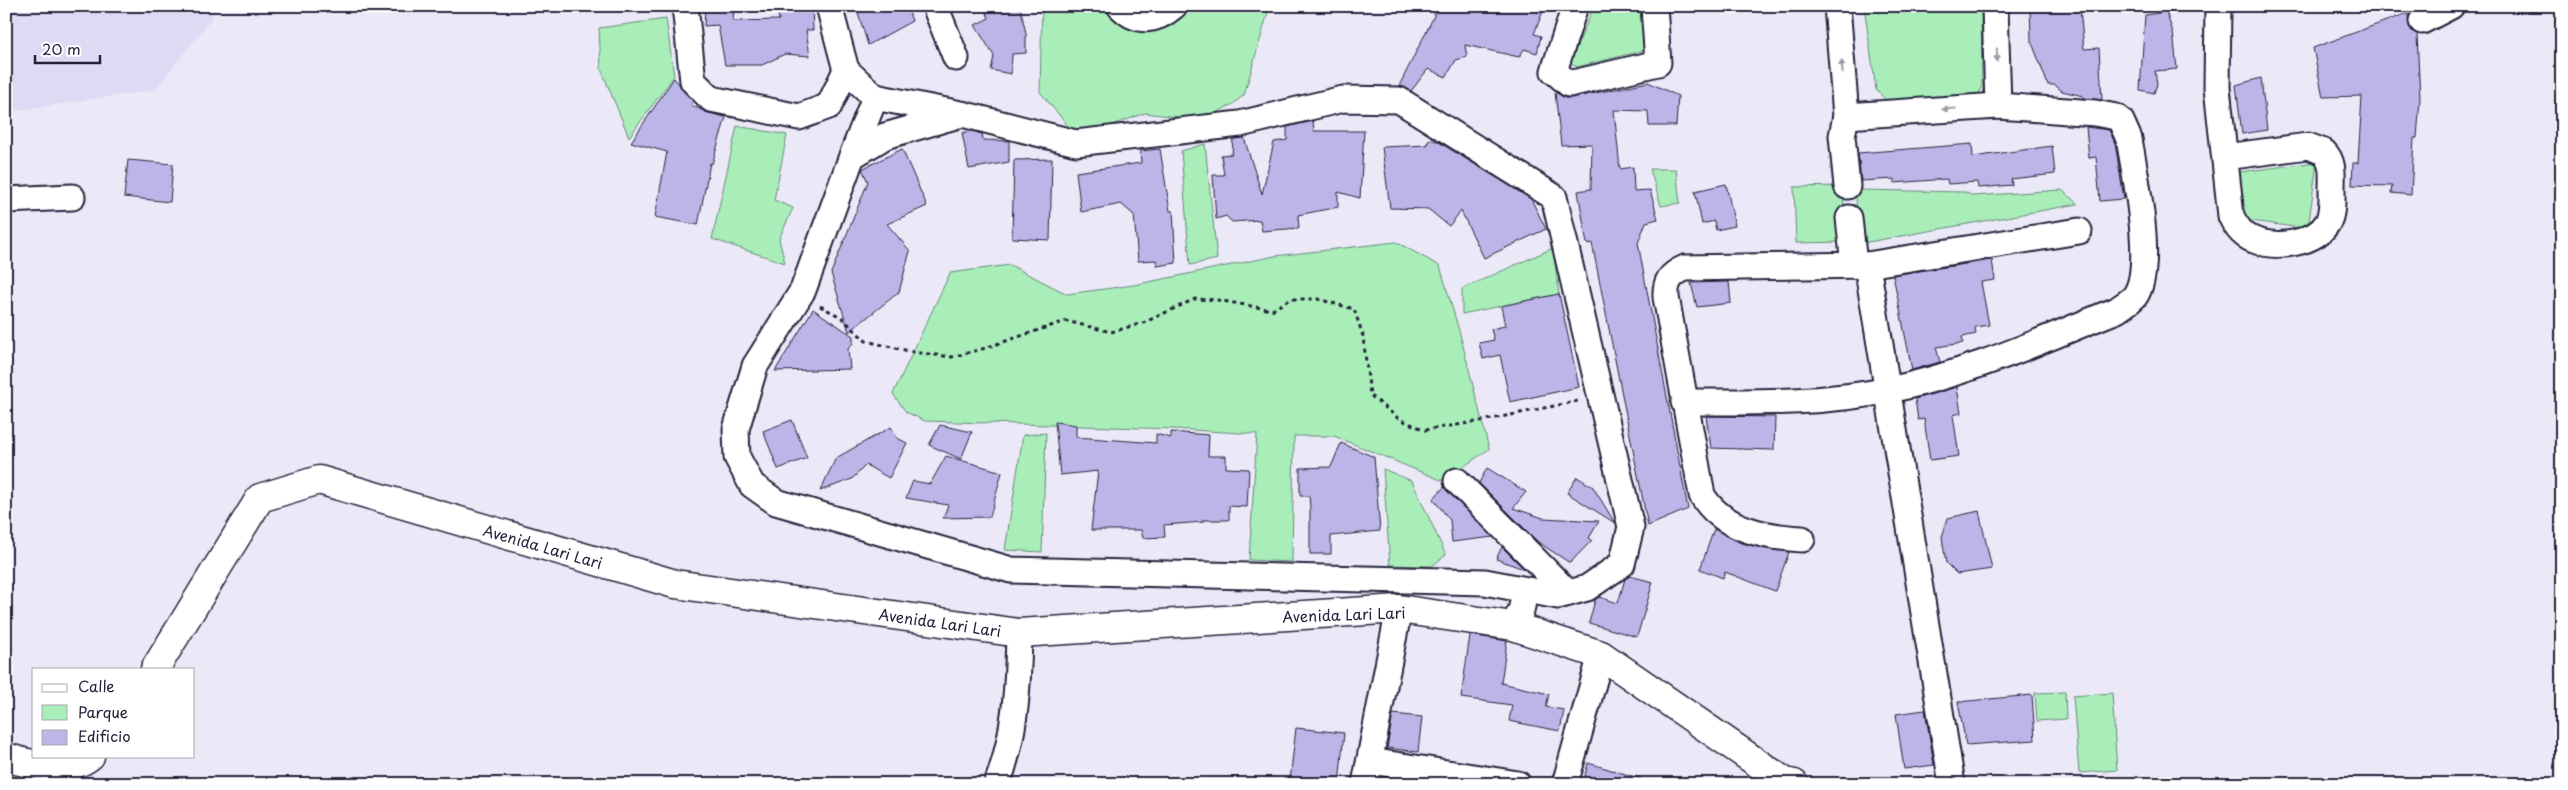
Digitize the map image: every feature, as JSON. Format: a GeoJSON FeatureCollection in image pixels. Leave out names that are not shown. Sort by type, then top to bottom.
{"type":"FeatureCollection","features":[{"type":"Feature","properties":{"kind":"street"},"geometry":{"type":"LineString","coordinates":[[685,6],[693,81],[711,99],[799,117],[829,106],[846,70]]}},
{"type":"Feature","properties":{"kind":"street"},"geometry":{"type":"LineString","coordinates":[[829,6],[846,70],[875,98],[962,114],[1076,143],[1240,124],[1343,99],[1399,100],[1554,197],[1631,527],[1622,564],[1587,588],[1558,596],[1525,592],[1485,582],[1011,570],[776,502],[752,485],[737,457],[736,429],[755,366],[800,295],[875,98]]}},
{"type":"Feature","properties":{"kind":"street"},"geometry":{"type":"LineString","coordinates":[[935,6],[956,58]]}},
{"type":"Feature","properties":{"kind":"street"},"geometry":{"type":"LineString","coordinates":[[1120,6],[1127,14],[1142,19],[1162,17],[1174,6]]}},
{"type":"Feature","properties":{"kind":"street"},"geometry":{"type":"LineString","coordinates":[[1576,6],[1554,71],[1569,84],[1658,64],[1654,6]]}},
{"type":"Feature","properties":{"kind":"street"},"geometry":{"type":"LineString","coordinates":[[1837,6],[1846,116],[1842,136],[1848,186]]}},
{"type":"Feature","properties":{"kind":"street"},"geometry":{"type":"LineString","coordinates":[[1995,6],[1998,106]]}},
{"type":"Feature","properties":{"kind":"street"},"geometry":{"type":"LineString","coordinates":[[2218,6],[2217,88],[2231,216],[2236,227],[2245,235],[2266,243],[2303,241],[2322,230],[2329,220],[2332,210],[2332,166],[2324,152],[2308,146],[2225,157]]}},
{"type":"Feature","properties":{"kind":"street"},"geometry":{"type":"LineString","coordinates":[[2422,21],[2451,6]]}},
{"type":"Feature","properties":{"kind":"street"},"geometry":{"type":"LineString","coordinates":[[1684,402],[1802,401],[1888,391],[1956,373],[2117,310],[2135,296],[2143,274],[2144,246],[2131,155],[2124,125],[2116,117],[2095,113],[1998,106],[1846,116]]}},
{"type":"Feature","properties":{"kind":"street"},"geometry":{"type":"LineString","coordinates":[[852,156],[885,136],[962,114]]}},
{"type":"Feature","properties":{"kind":"street"},"geometry":{"type":"LineString","coordinates":[[6,200],[72,197]]}},
{"type":"Feature","properties":{"kind":"street"},"geometry":{"type":"LineString","coordinates":[[1850,218],[1888,391],[1952,784]]}},
{"type":"Feature","properties":{"kind":"street"},"geometry":{"type":"LineString","coordinates":[[1802,540],[1769,537],[1731,522],[1709,506],[1702,495],[1666,297],[1665,288],[1668,279],[1685,268],[1860,265],[2079,231]]}},
{"type":"Feature","properties":{"kind":"street","name":"Avenida Lari Lari"},"geometry":{"type":"LineString","coordinates":[[156,668],[260,498],[319,480],[675,584],[1019,633],[1399,609],[1513,626],[1601,655],[1778,780]]}},
{"type":"Feature","properties":{"kind":"street"},"geometry":{"type":"LineString","coordinates":[[1457,481],[1568,594]]}},
{"type":"Feature","properties":{"kind":"street"},"geometry":{"type":"LineString","coordinates":[[1513,626],[1521,611],[1525,592]]}},
{"type":"Feature","properties":{"kind":"street"},"geometry":{"type":"LineString","coordinates":[[1399,609],[1368,772],[1518,784]]}},
{"type":"Feature","properties":{"kind":"street"},"geometry":{"type":"LineString","coordinates":[[998,784],[1005,764],[1017,702],[1019,633]]}},
{"type":"Feature","properties":{"kind":"street"},"geometry":{"type":"LineString","coordinates":[[1565,784],[1601,655]]}},
{"type":"Feature","properties":{"kind":"street"},"geometry":{"type":"LineString","coordinates":[[6,757],[34,766],[80,764],[88,758]]}},
{"type":"Feature","properties":{"kind":"path"},"geometry":{"type":"LineString","coordinates":[[800,295],[841,317],[866,341],[913,352],[952,357],[982,349],[1066,320],[1111,332],[1143,323],[1195,298],[1218,300],[1272,310],[1290,299],[1318,299],[1354,309],[1362,336],[1370,395],[1399,419],[1425,430],[1482,421],[1601,396]]}},
{"type":"Feature","properties":{"kind":"shaded area"},"geometry":{"type":"Polygon","coordinates":[[[6,6],[214,6],[212,18],[155,90],[6,112],[6,6]]]}},
{"type":"Feature","properties":{"kind":"green space"},"geometry":{"type":"Polygon","coordinates":[[[1042,6],[1270,6],[1244,95],[1233,104],[1202,120],[1145,113],[1107,127],[1074,133],[1040,92],[1042,6]]]}},
{"type":"Feature","properties":{"kind":"green space"},"geometry":{"type":"Polygon","coordinates":[[[1594,6],[1641,6],[1645,50],[1577,67],[1570,63],[1594,6]]]}},
{"type":"Feature","properties":{"kind":"green space"},"geometry":{"type":"Polygon","coordinates":[[[1864,6],[1981,6],[1982,88],[1977,97],[1888,102],[1876,90],[1864,6]]]}},
{"type":"Feature","properties":{"kind":"green space"},"geometry":{"type":"Polygon","coordinates":[[[666,19],[674,76],[629,137],[601,69],[599,28],[666,19]]]}},
{"type":"Feature","properties":{"kind":"green space"},"geometry":{"type":"Polygon","coordinates":[[[737,126],[787,135],[774,200],[793,208],[779,239],[785,263],[712,239],[737,126]]]}},
{"type":"Feature","properties":{"kind":"green space"},"geometry":{"type":"Polygon","coordinates":[[[1205,144],[1217,259],[1190,265],[1181,151],[1205,144]]]}},
{"type":"Feature","properties":{"kind":"green space"},"geometry":{"type":"Polygon","coordinates":[[[2317,162],[2308,229],[2245,220],[2240,172],[2317,162]]]}},
{"type":"Feature","properties":{"kind":"green space"},"geometry":{"type":"Polygon","coordinates":[[[1650,169],[1676,169],[1680,203],[1661,206],[1650,169]]]}},
{"type":"Feature","properties":{"kind":"green space"},"geometry":{"type":"Polygon","coordinates":[[[1843,186],[1845,242],[1796,243],[1794,187],[1843,186]]]}},
{"type":"Feature","properties":{"kind":"green space"},"geometry":{"type":"Polygon","coordinates":[[[1856,190],[1965,192],[1973,196],[2062,190],[2078,204],[1857,244],[1856,190]]]}},
{"type":"Feature","properties":{"kind":"green space"},"geometry":{"type":"Polygon","coordinates":[[[1396,242],[1440,266],[1460,334],[1489,449],[1443,481],[1334,436],[1294,436],[1292,562],[1249,560],[1257,434],[1174,429],[925,421],[906,412],[893,394],[950,273],[1010,265],[1067,294],[1134,285],[1275,256],[1396,242]]]}},
{"type":"Feature","properties":{"kind":"green space"},"geometry":{"type":"Polygon","coordinates":[[[1553,248],[1559,294],[1462,314],[1462,289],[1553,248]]]}},
{"type":"Feature","properties":{"kind":"green space"},"geometry":{"type":"Polygon","coordinates":[[[1046,433],[1042,552],[1005,550],[1023,435],[1046,433]]]}},
{"type":"Feature","properties":{"kind":"green space"},"geometry":{"type":"Polygon","coordinates":[[[1383,469],[1412,481],[1446,555],[1432,566],[1390,565],[1383,469]]]}},
{"type":"Feature","properties":{"kind":"green space"},"geometry":{"type":"Polygon","coordinates":[[[2065,692],[2066,719],[2037,721],[2035,693],[2065,692]]]}},
{"type":"Feature","properties":{"kind":"green space"},"geometry":{"type":"Polygon","coordinates":[[[2112,693],[2117,770],[2079,773],[2073,696],[2112,693]]]}},
{"type":"Feature","properties":{"kind":"building"},"geometry":{"type":"Polygon","coordinates":[[[705,6],[734,6],[733,21],[779,20],[777,6],[812,6],[813,30],[806,30],[810,56],[785,54],[762,65],[725,65],[718,25],[704,26],[705,6]]]}},
{"type":"Feature","properties":{"kind":"building"},"geometry":{"type":"Polygon","coordinates":[[[856,6],[907,6],[912,21],[868,45],[856,6]]]}},
{"type":"Feature","properties":{"kind":"building"},"geometry":{"type":"Polygon","coordinates":[[[983,6],[1020,6],[1026,34],[1026,53],[1012,54],[1011,74],[991,70],[994,56],[975,25],[989,18],[983,6]]]}},
{"type":"Feature","properties":{"kind":"building"},"geometry":{"type":"Polygon","coordinates":[[[1435,6],[1545,6],[1534,34],[1541,36],[1537,53],[1524,49],[1519,57],[1465,45],[1467,57],[1456,60],[1446,77],[1428,69],[1411,91],[1399,86],[1434,16],[1435,6]]]}},
{"type":"Feature","properties":{"kind":"building"},"geometry":{"type":"Polygon","coordinates":[[[2030,6],[2080,9],[2084,49],[2099,48],[2102,100],[2083,98],[2083,96],[2062,91],[2055,85],[2048,85],[2031,40],[2030,6]]]}},
{"type":"Feature","properties":{"kind":"building"},"geometry":{"type":"Polygon","coordinates":[[[2166,12],[2173,32],[2177,69],[2155,71],[2157,84],[2154,93],[2140,90],[2145,15],[2166,12]]]}},
{"type":"Feature","properties":{"kind":"building"},"geometry":{"type":"Polygon","coordinates":[[[2408,13],[2409,27],[2417,34],[2420,99],[2417,138],[2414,138],[2411,195],[2391,193],[2392,186],[2352,185],[2353,163],[2358,163],[2362,96],[2323,97],[2313,48],[2408,13]]]}},
{"type":"Feature","properties":{"kind":"building"},"geometry":{"type":"Polygon","coordinates":[[[674,78],[693,101],[691,105],[708,113],[726,117],[712,164],[710,163],[698,225],[655,217],[667,152],[631,142],[674,78]]]}},
{"type":"Feature","properties":{"kind":"building"},"geometry":{"type":"Polygon","coordinates":[[[2261,78],[2267,130],[2242,134],[2236,85],[2261,78]]]}},
{"type":"Feature","properties":{"kind":"building"},"geometry":{"type":"Polygon","coordinates":[[[1648,82],[1678,96],[1676,126],[1649,126],[1648,111],[1614,110],[1620,169],[1633,167],[1634,191],[1650,190],[1658,219],[1646,222],[1638,243],[1688,509],[1648,526],[1592,243],[1587,244],[1578,191],[1591,189],[1592,144],[1561,145],[1555,92],[1565,98],[1572,98],[1648,82]]]}},
{"type":"Feature","properties":{"kind":"building"},"geometry":{"type":"Polygon","coordinates":[[[1313,121],[1314,131],[1364,131],[1360,198],[1338,192],[1338,207],[1298,215],[1299,228],[1262,231],[1260,220],[1232,222],[1226,216],[1216,219],[1213,175],[1224,175],[1221,155],[1232,154],[1233,139],[1244,138],[1262,194],[1274,142],[1287,140],[1287,127],[1313,121]]]}},
{"type":"Feature","properties":{"kind":"building"},"geometry":{"type":"Polygon","coordinates":[[[2086,127],[2109,130],[2115,143],[2124,199],[2100,201],[2096,157],[2089,158],[2086,127]]]}},
{"type":"Feature","properties":{"kind":"building"},"geometry":{"type":"Polygon","coordinates":[[[971,131],[982,134],[983,140],[1009,141],[1009,162],[969,169],[962,133],[971,131]]]}},
{"type":"Feature","properties":{"kind":"building"},"geometry":{"type":"Polygon","coordinates":[[[1429,139],[1437,141],[1531,199],[1546,229],[1484,258],[1461,211],[1449,226],[1428,209],[1390,208],[1382,147],[1427,145],[1429,139]]]}},
{"type":"Feature","properties":{"kind":"building"},"geometry":{"type":"Polygon","coordinates":[[[1972,144],[1973,157],[2052,146],[2055,174],[2011,179],[2012,185],[1978,188],[1977,182],[1948,184],[1947,179],[1894,183],[1894,179],[1861,181],[1858,153],[1972,144]]]}},
{"type":"Feature","properties":{"kind":"building"},"geometry":{"type":"Polygon","coordinates":[[[902,149],[927,206],[887,224],[910,251],[899,292],[849,332],[831,273],[868,182],[862,169],[902,149]]]}},
{"type":"Feature","properties":{"kind":"building"},"geometry":{"type":"Polygon","coordinates":[[[1160,149],[1170,211],[1173,211],[1176,263],[1157,266],[1156,260],[1138,261],[1134,215],[1121,204],[1081,212],[1076,172],[1141,163],[1140,151],[1160,149]]]}},
{"type":"Feature","properties":{"kind":"building"},"geometry":{"type":"Polygon","coordinates":[[[1052,159],[1050,240],[1012,238],[1014,160],[1052,159]]]}},
{"type":"Feature","properties":{"kind":"building"},"geometry":{"type":"Polygon","coordinates":[[[128,160],[173,164],[170,202],[124,197],[128,160]]]}},
{"type":"Feature","properties":{"kind":"building"},"geometry":{"type":"Polygon","coordinates":[[[1726,184],[1735,226],[1716,230],[1714,221],[1702,224],[1695,191],[1726,184]]]}},
{"type":"Feature","properties":{"kind":"building"},"geometry":{"type":"Polygon","coordinates":[[[1992,260],[1995,280],[1981,282],[1989,325],[1975,327],[1976,334],[1962,337],[1963,343],[1936,347],[1940,362],[1912,370],[1893,275],[1992,260]]]}},
{"type":"Feature","properties":{"kind":"building"},"geometry":{"type":"Polygon","coordinates":[[[1729,282],[1731,303],[1697,307],[1691,283],[1729,282]]]}},
{"type":"Feature","properties":{"kind":"building"},"geometry":{"type":"Polygon","coordinates":[[[1559,294],[1579,387],[1510,402],[1500,355],[1483,359],[1479,343],[1494,340],[1491,329],[1505,326],[1501,306],[1559,294]]]}},
{"type":"Feature","properties":{"kind":"building"},"geometry":{"type":"Polygon","coordinates":[[[813,309],[853,336],[853,343],[848,349],[850,369],[775,371],[813,309]]]}},
{"type":"Feature","properties":{"kind":"building"},"geometry":{"type":"Polygon","coordinates":[[[1957,387],[1961,413],[1953,415],[1959,456],[1930,460],[1924,419],[1918,420],[1915,399],[1957,387]]]}},
{"type":"Feature","properties":{"kind":"building"},"geometry":{"type":"Polygon","coordinates":[[[1706,416],[1775,417],[1774,450],[1711,448],[1706,416]]]}},
{"type":"Feature","properties":{"kind":"building"},"geometry":{"type":"Polygon","coordinates":[[[792,420],[807,458],[778,469],[763,431],[792,420]]]}},
{"type":"Feature","properties":{"kind":"building"},"geometry":{"type":"Polygon","coordinates":[[[1055,422],[1076,425],[1076,437],[1156,443],[1156,434],[1171,438],[1171,432],[1209,435],[1208,456],[1226,456],[1226,468],[1249,469],[1247,507],[1229,506],[1229,520],[1203,520],[1203,522],[1164,525],[1165,537],[1143,538],[1141,530],[1091,530],[1098,471],[1060,475],[1055,422]]]}},
{"type":"Feature","properties":{"kind":"building"},"geometry":{"type":"Polygon","coordinates":[[[940,425],[972,432],[961,459],[929,445],[940,425]]]}},
{"type":"Feature","properties":{"kind":"building"},"geometry":{"type":"Polygon","coordinates":[[[891,427],[897,438],[907,443],[889,478],[866,465],[852,479],[820,491],[836,458],[891,427]]]}},
{"type":"Feature","properties":{"kind":"building"},"geometry":{"type":"Polygon","coordinates":[[[1341,443],[1374,457],[1380,531],[1331,536],[1331,554],[1310,554],[1309,496],[1300,496],[1300,468],[1331,467],[1341,443]]]}},
{"type":"Feature","properties":{"kind":"building"},"geometry":{"type":"Polygon","coordinates":[[[946,456],[1002,472],[990,517],[943,518],[948,505],[906,498],[913,481],[930,484],[946,456]]]}},
{"type":"Feature","properties":{"kind":"building"},"geometry":{"type":"Polygon","coordinates":[[[1487,468],[1526,492],[1513,508],[1543,518],[1599,521],[1589,538],[1592,540],[1570,563],[1538,542],[1479,483],[1487,468]]]}},
{"type":"Feature","properties":{"kind":"building"},"geometry":{"type":"Polygon","coordinates":[[[1577,477],[1593,487],[1615,523],[1567,493],[1577,477]]]}},
{"type":"Feature","properties":{"kind":"building"},"geometry":{"type":"Polygon","coordinates":[[[1444,487],[1493,537],[1452,542],[1450,520],[1433,499],[1444,487]]]}},
{"type":"Feature","properties":{"kind":"building"},"geometry":{"type":"Polygon","coordinates":[[[1979,511],[1992,569],[1957,574],[1946,563],[1942,537],[1948,518],[1979,511]]]}},
{"type":"Feature","properties":{"kind":"building"},"geometry":{"type":"Polygon","coordinates":[[[1714,529],[1741,543],[1789,552],[1775,591],[1725,572],[1723,578],[1700,569],[1714,529]]]}},
{"type":"Feature","properties":{"kind":"building"},"geometry":{"type":"Polygon","coordinates":[[[1502,547],[1524,569],[1496,559],[1502,547]]]}},
{"type":"Feature","properties":{"kind":"building"},"geometry":{"type":"Polygon","coordinates":[[[1630,576],[1653,582],[1637,637],[1589,623],[1595,600],[1599,597],[1618,603],[1625,579],[1630,576]]]}},
{"type":"Feature","properties":{"kind":"building"},"geometry":{"type":"Polygon","coordinates":[[[1470,635],[1507,641],[1501,683],[1549,694],[1546,707],[1564,710],[1560,731],[1509,721],[1512,705],[1461,698],[1470,635]]]}},
{"type":"Feature","properties":{"kind":"building"},"geometry":{"type":"Polygon","coordinates":[[[2032,695],[2035,740],[1966,745],[1958,702],[2032,695]]]}},
{"type":"Feature","properties":{"kind":"building"},"geometry":{"type":"Polygon","coordinates":[[[1925,710],[1934,765],[1904,769],[1896,714],[1925,710]]]}},
{"type":"Feature","properties":{"kind":"building"},"geometry":{"type":"Polygon","coordinates":[[[1393,714],[1422,717],[1418,752],[1387,748],[1393,714]]]}},
{"type":"Feature","properties":{"kind":"building"},"geometry":{"type":"Polygon","coordinates":[[[1296,728],[1344,733],[1339,784],[1290,780],[1296,728]]]}},
{"type":"Feature","properties":{"kind":"building"},"geometry":{"type":"Polygon","coordinates":[[[1588,763],[1642,779],[1641,784],[1583,784],[1588,763]]]}}]}
